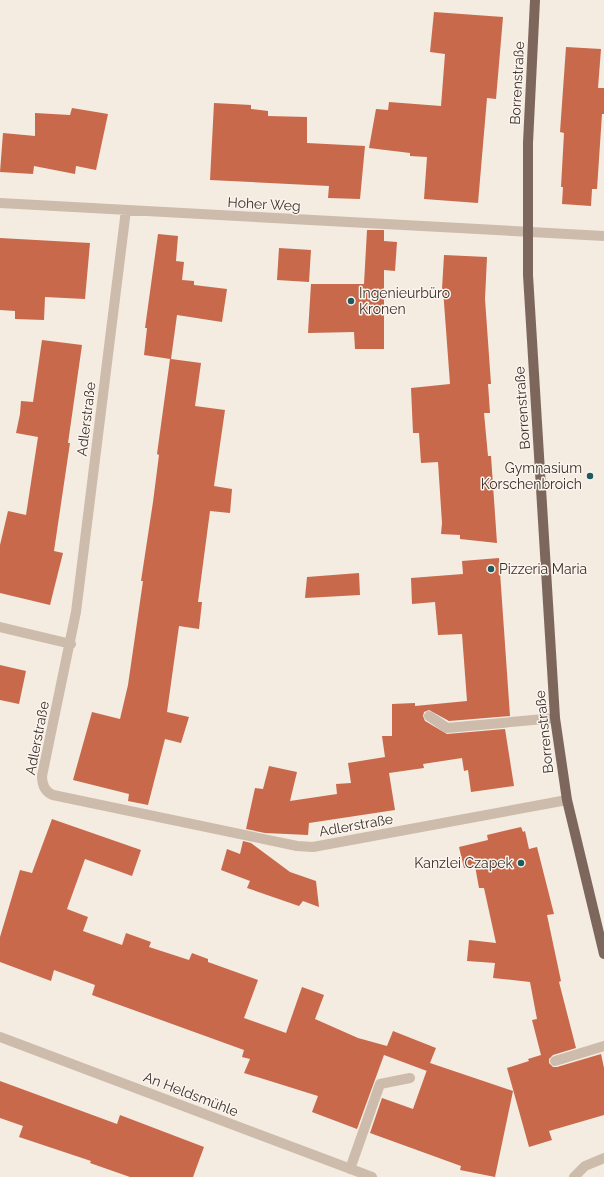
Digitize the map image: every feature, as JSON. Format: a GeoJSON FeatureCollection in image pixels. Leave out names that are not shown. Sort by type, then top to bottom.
{"type":"FeatureCollection","features":[{"type":"Feature","properties":{"kind":"main road","name":"Borrenstraße"},"geometry":{"type":"LineString","coordinates":[[535,0],[528,143],[527,232],[530,327],[555,718],[567,800],[604,954]]}},
{"type":"Feature","properties":{"kind":"street","name":"Hoher Weg"},"geometry":{"type":"LineString","coordinates":[[0,203],[604,236]]}},
{"type":"Feature","properties":{"kind":"street","name":"Adlerstraße"},"geometry":{"type":"LineString","coordinates":[[126,210],[76,612],[71,644],[42,776],[44,786],[53,796],[297,846],[314,847],[567,800]]}},
{"type":"Feature","properties":{"kind":"street"},"geometry":{"type":"LineString","coordinates":[[0,627],[71,644]]}},
{"type":"Feature","properties":{"kind":"street"},"geometry":{"type":"LineString","coordinates":[[429,716],[447,728],[555,718]]}},
{"type":"Feature","properties":{"kind":"street","name":"An Heldsmühle"},"geometry":{"type":"LineString","coordinates":[[0,1037],[372,1177]]}},
{"type":"Feature","properties":{"kind":"street"},"geometry":{"type":"LineString","coordinates":[[555,1061],[604,1046]]}},
{"type":"Feature","properties":{"kind":"street"},"geometry":{"type":"LineString","coordinates":[[350,1169],[380,1084],[410,1078]]}},
{"type":"Feature","properties":{"kind":"street"},"geometry":{"type":"LineString","coordinates":[[574,1177],[585,1166],[604,1158]]}},
{"type":"Feature","properties":{"kind":"building"},"geometry":{"type":"Polygon","coordinates":[[[434,12],[503,17],[496,99],[487,98],[478,203],[424,199],[427,157],[410,156],[410,153],[369,148],[376,109],[388,110],[389,102],[441,106],[445,54],[430,52],[434,12]]]}},
{"type":"Feature","properties":{"kind":"building"},"geometry":{"type":"Polygon","coordinates":[[[566,47],[601,49],[598,88],[604,88],[604,114],[602,114],[597,189],[592,189],[591,206],[562,204],[563,187],[561,187],[564,133],[560,132],[566,47]]]}},
{"type":"Feature","properties":{"kind":"building"},"geometry":{"type":"Polygon","coordinates":[[[214,103],[251,105],[251,109],[268,111],[268,116],[307,117],[307,143],[365,146],[360,199],[328,198],[329,186],[210,180],[214,103]]]}},
{"type":"Feature","properties":{"kind":"building"},"geometry":{"type":"Polygon","coordinates":[[[72,108],[108,114],[96,170],[76,166],[75,174],[34,166],[33,174],[0,172],[3,133],[35,136],[35,113],[70,115],[72,108]]]}},
{"type":"Feature","properties":{"kind":"building"},"geometry":{"type":"Polygon","coordinates":[[[367,230],[384,230],[384,241],[397,242],[395,271],[384,270],[384,349],[355,349],[354,332],[308,333],[311,284],[364,284],[367,230]]]}},
{"type":"Feature","properties":{"kind":"building"},"geometry":{"type":"Polygon","coordinates":[[[158,234],[178,236],[176,261],[184,262],[182,280],[194,281],[194,285],[227,289],[222,322],[177,315],[171,359],[201,363],[195,406],[225,410],[214,486],[232,489],[230,513],[210,511],[198,602],[202,602],[199,629],[179,626],[167,712],[189,717],[181,743],[165,739],[148,805],[128,801],[129,794],[73,780],[92,712],[120,719],[128,685],[143,581],[141,581],[153,502],[159,455],[157,454],[170,359],[144,355],[147,328],[145,328],[158,234]]]}},
{"type":"Feature","properties":{"kind":"building"},"geometry":{"type":"Polygon","coordinates":[[[0,238],[90,243],[85,299],[45,297],[44,320],[15,319],[15,311],[0,310],[0,238]]]}},
{"type":"Feature","properties":{"kind":"building"},"geometry":{"type":"Polygon","coordinates":[[[279,248],[311,250],[309,282],[277,280],[279,248]]]}},
{"type":"Feature","properties":{"kind":"building"},"geometry":{"type":"Polygon","coordinates":[[[444,255],[487,257],[485,299],[491,384],[488,384],[490,413],[484,413],[488,456],[491,456],[497,543],[460,539],[460,535],[441,534],[442,523],[438,462],[421,463],[419,433],[413,433],[411,388],[450,384],[442,289],[444,255]]]}},
{"type":"Feature","properties":{"kind":"building"},"geometry":{"type":"Polygon","coordinates":[[[42,340],[82,345],[68,443],[70,443],[54,551],[63,553],[50,605],[0,593],[0,545],[8,511],[26,515],[38,437],[16,433],[21,401],[33,402],[42,340]]]}},
{"type":"Feature","properties":{"kind":"building"},"geometry":{"type":"Polygon","coordinates":[[[499,558],[510,716],[449,721],[429,710],[424,712],[423,716],[425,721],[447,734],[505,729],[514,786],[471,792],[468,770],[464,771],[462,758],[423,764],[424,768],[389,773],[395,810],[309,823],[308,835],[265,833],[246,829],[255,788],[263,789],[269,766],[297,772],[290,801],[337,794],[336,784],[351,783],[348,763],[385,757],[382,736],[392,736],[392,704],[415,703],[415,706],[467,701],[462,634],[438,635],[435,602],[412,604],[411,578],[463,574],[462,561],[499,558]]]}},
{"type":"Feature","properties":{"kind":"building"},"geometry":{"type":"Polygon","coordinates":[[[359,573],[360,595],[305,598],[307,577],[359,573]]]}},
{"type":"Feature","properties":{"kind":"building"},"geometry":{"type":"Polygon","coordinates":[[[0,665],[26,671],[19,704],[0,700],[0,665]]]}},
{"type":"Feature","properties":{"kind":"building"},"geometry":{"type":"Polygon","coordinates":[[[52,819],[141,850],[132,876],[85,859],[67,909],[88,917],[83,931],[122,945],[126,933],[151,942],[149,947],[189,960],[192,953],[208,959],[208,962],[258,980],[244,1018],[286,1033],[302,987],[324,995],[315,1019],[358,1038],[387,1046],[393,1031],[436,1048],[430,1063],[513,1091],[495,1177],[460,1170],[461,1166],[370,1133],[382,1098],[413,1109],[427,1071],[384,1055],[357,1129],[312,1112],[318,1096],[244,1073],[250,1059],[242,1057],[244,1050],[92,995],[95,985],[54,970],[51,981],[0,962],[0,937],[20,870],[32,873],[52,819]]]}},
{"type":"Feature","properties":{"kind":"building"},"geometry":{"type":"Polygon","coordinates":[[[521,827],[523,832],[525,831],[529,849],[537,847],[554,914],[547,915],[561,981],[559,982],[576,1048],[553,1055],[549,1059],[549,1063],[553,1067],[557,1067],[601,1054],[604,1068],[604,1115],[549,1131],[552,1140],[529,1147],[507,1068],[529,1061],[528,1059],[541,1055],[532,1020],[537,1019],[530,982],[493,978],[495,963],[467,961],[469,940],[496,943],[484,888],[479,888],[475,866],[464,868],[459,847],[488,840],[487,835],[521,827]]]}},
{"type":"Feature","properties":{"kind":"building"},"geometry":{"type":"Polygon","coordinates":[[[243,841],[251,843],[290,872],[316,881],[319,907],[303,901],[299,906],[247,888],[250,881],[221,870],[227,849],[240,854],[243,841]]]}},
{"type":"Feature","properties":{"kind":"building"},"geometry":{"type":"Polygon","coordinates":[[[0,1081],[117,1124],[120,1115],[204,1147],[193,1177],[130,1177],[90,1163],[91,1161],[19,1137],[23,1126],[0,1118],[0,1081]]]}},
{"type":"Feature","properties":{"kind":"place","name":"Ingenieurbüro Kronen"},"geometry":{"type":"Point","coordinates":[351,301]}},
{"type":"Feature","properties":{"kind":"place","name":"Gymnasium Korschenbroich"},"geometry":{"type":"Point","coordinates":[590,476]}},
{"type":"Feature","properties":{"kind":"place","name":"Pizzeria Maria"},"geometry":{"type":"Point","coordinates":[491,569]}},
{"type":"Feature","properties":{"kind":"place","name":"Kanzlei Czapek"},"geometry":{"type":"Point","coordinates":[521,863]}}]}
